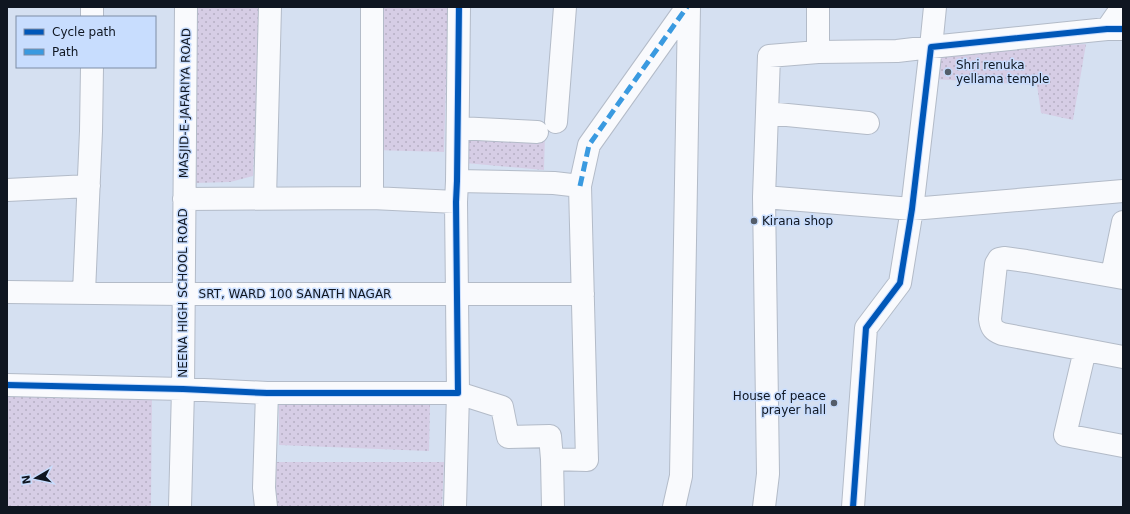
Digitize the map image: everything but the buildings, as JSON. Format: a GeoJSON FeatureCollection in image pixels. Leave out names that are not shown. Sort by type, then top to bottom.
{"type":"FeatureCollection","features":[{"type":"Feature","properties":{"kind":"street","name":"MASJID-E-JAFARIYA ROAD"},"geometry":{"type":"LineString","coordinates":[[184,198],[186,7]]}},
{"type":"Feature","properties":{"kind":"street"},"geometry":{"type":"LineString","coordinates":[[265,198],[270,7]]}},
{"type":"Feature","properties":{"kind":"street"},"geometry":{"type":"LineString","coordinates":[[372,7],[372,198]]}},
{"type":"Feature","properties":{"kind":"street"},"geometry":{"type":"LineString","coordinates":[[455,507],[458,393],[456,192],[459,7]]}},
{"type":"Feature","properties":{"kind":"street"},"geometry":{"type":"LineString","coordinates":[[556,122],[565,7]]}},
{"type":"Feature","properties":{"kind":"street"},"geometry":{"type":"LineString","coordinates":[[552,459],[587,460],[580,186],[589,145],[688,7]]}},
{"type":"Feature","properties":{"kind":"street"},"geometry":{"type":"LineString","coordinates":[[674,507],[681,476],[688,7]]}},
{"type":"Feature","properties":{"kind":"street"},"geometry":{"type":"LineString","coordinates":[[818,7],[818,52]]}},
{"type":"Feature","properties":{"kind":"street"},"geometry":{"type":"LineString","coordinates":[[853,507],[866,328],[900,283],[912,209],[932,47],[935,7]]}},
{"type":"Feature","properties":{"kind":"street"},"geometry":{"type":"LineString","coordinates":[[764,507],[768,474],[764,197],[769,56],[818,52],[897,51],[1115,29],[1120,7]]}},
{"type":"Feature","properties":{"kind":"street"},"geometry":{"type":"LineString","coordinates":[[84,292],[89,186],[92,68]]}},
{"type":"Feature","properties":{"kind":"street"},"geometry":{"type":"LineString","coordinates":[[767,113],[868,123]]}},
{"type":"Feature","properties":{"kind":"street"},"geometry":{"type":"LineString","coordinates":[[458,128],[537,132]]}},
{"type":"Feature","properties":{"kind":"street"},"geometry":{"type":"LineString","coordinates":[[184,198],[372,198],[554,183],[580,186]]}},
{"type":"Feature","properties":{"kind":"street"},"geometry":{"type":"LineString","coordinates":[[7,190],[89,186]]}},
{"type":"Feature","properties":{"kind":"street"},"geometry":{"type":"LineString","coordinates":[[764,197],[912,209],[1123,191]]}},
{"type":"Feature","properties":{"kind":"street","name":"NEENA HIGH SCHOOL ROAD"},"geometry":{"type":"LineString","coordinates":[[180,507],[183,388],[184,198]]}},
{"type":"Feature","properties":{"kind":"street"},"geometry":{"type":"LineString","coordinates":[[1123,222],[1118,276],[1004,258],[999,259],[996,264],[990,319],[991,327],[996,332],[1123,357]]}},
{"type":"Feature","properties":{"kind":"street","name":"SRT, WARD 100 SANATH NAGAR"},"geometry":{"type":"LineString","coordinates":[[7,292],[183,294],[583,294]]}},
{"type":"Feature","properties":{"kind":"street"},"geometry":{"type":"LineString","coordinates":[[1085,350],[1065,435],[1123,446]]}},
{"type":"Feature","properties":{"kind":"street"},"geometry":{"type":"LineString","coordinates":[[7,385],[183,388],[267,393],[458,393],[502,407],[508,437],[550,436],[553,507]]}},
{"type":"Feature","properties":{"kind":"street"},"geometry":{"type":"LineString","coordinates":[[266,507],[264,488],[267,393]]}},
{"type":"Feature","properties":{"kind":"shaded area"},"geometry":{"type":"Polygon","coordinates":[[[195,7],[260,7],[253,176],[230,182],[194,183],[195,7]]]}},
{"type":"Feature","properties":{"kind":"shaded area"},"geometry":{"type":"Polygon","coordinates":[[[378,7],[448,7],[444,152],[375,150],[378,7]]]}},
{"type":"Feature","properties":{"kind":"shaded area"},"geometry":{"type":"Polygon","coordinates":[[[1086,44],[1073,120],[1041,113],[1037,85],[932,79],[934,53],[1086,44]]]}},
{"type":"Feature","properties":{"kind":"shaded area"},"geometry":{"type":"Polygon","coordinates":[[[466,132],[545,133],[544,170],[465,163],[466,132]]]}},
{"type":"Feature","properties":{"kind":"shaded area"},"geometry":{"type":"Polygon","coordinates":[[[7,389],[152,391],[151,507],[7,507],[7,389]]]}},
{"type":"Feature","properties":{"kind":"shaded area"},"geometry":{"type":"Polygon","coordinates":[[[279,400],[430,405],[429,451],[279,445],[279,400]]]}},
{"type":"Feature","properties":{"kind":"shaded area"},"geometry":{"type":"Polygon","coordinates":[[[266,462],[444,462],[442,507],[268,507],[266,462]]]}},
{"type":"Feature","properties":{"kind":"marked path"},"geometry":{"type":"LineString","coordinates":[[580,186],[589,145],[687,7]]}},
{"type":"Feature","properties":{"kind":"cycle path"},"geometry":{"type":"LineString","coordinates":[[7,385],[183,389],[267,393],[458,393],[456,202],[459,7]]}},
{"type":"Feature","properties":{"kind":"cycle path"},"geometry":{"type":"LineString","coordinates":[[853,507],[866,328],[900,283],[912,209],[931,47],[1107,29],[1123,29]]}},
{"type":"Feature","properties":{"kind":"place","name":"Shri renuka yellama temple"},"geometry":{"type":"Point","coordinates":[948,72]}},
{"type":"Feature","properties":{"kind":"place","name":"Kirana shop"},"geometry":{"type":"Point","coordinates":[754,221]}},
{"type":"Feature","properties":{"kind":"place","name":"House of peace prayer hall"},"geometry":{"type":"Point","coordinates":[834,403]}}]}
